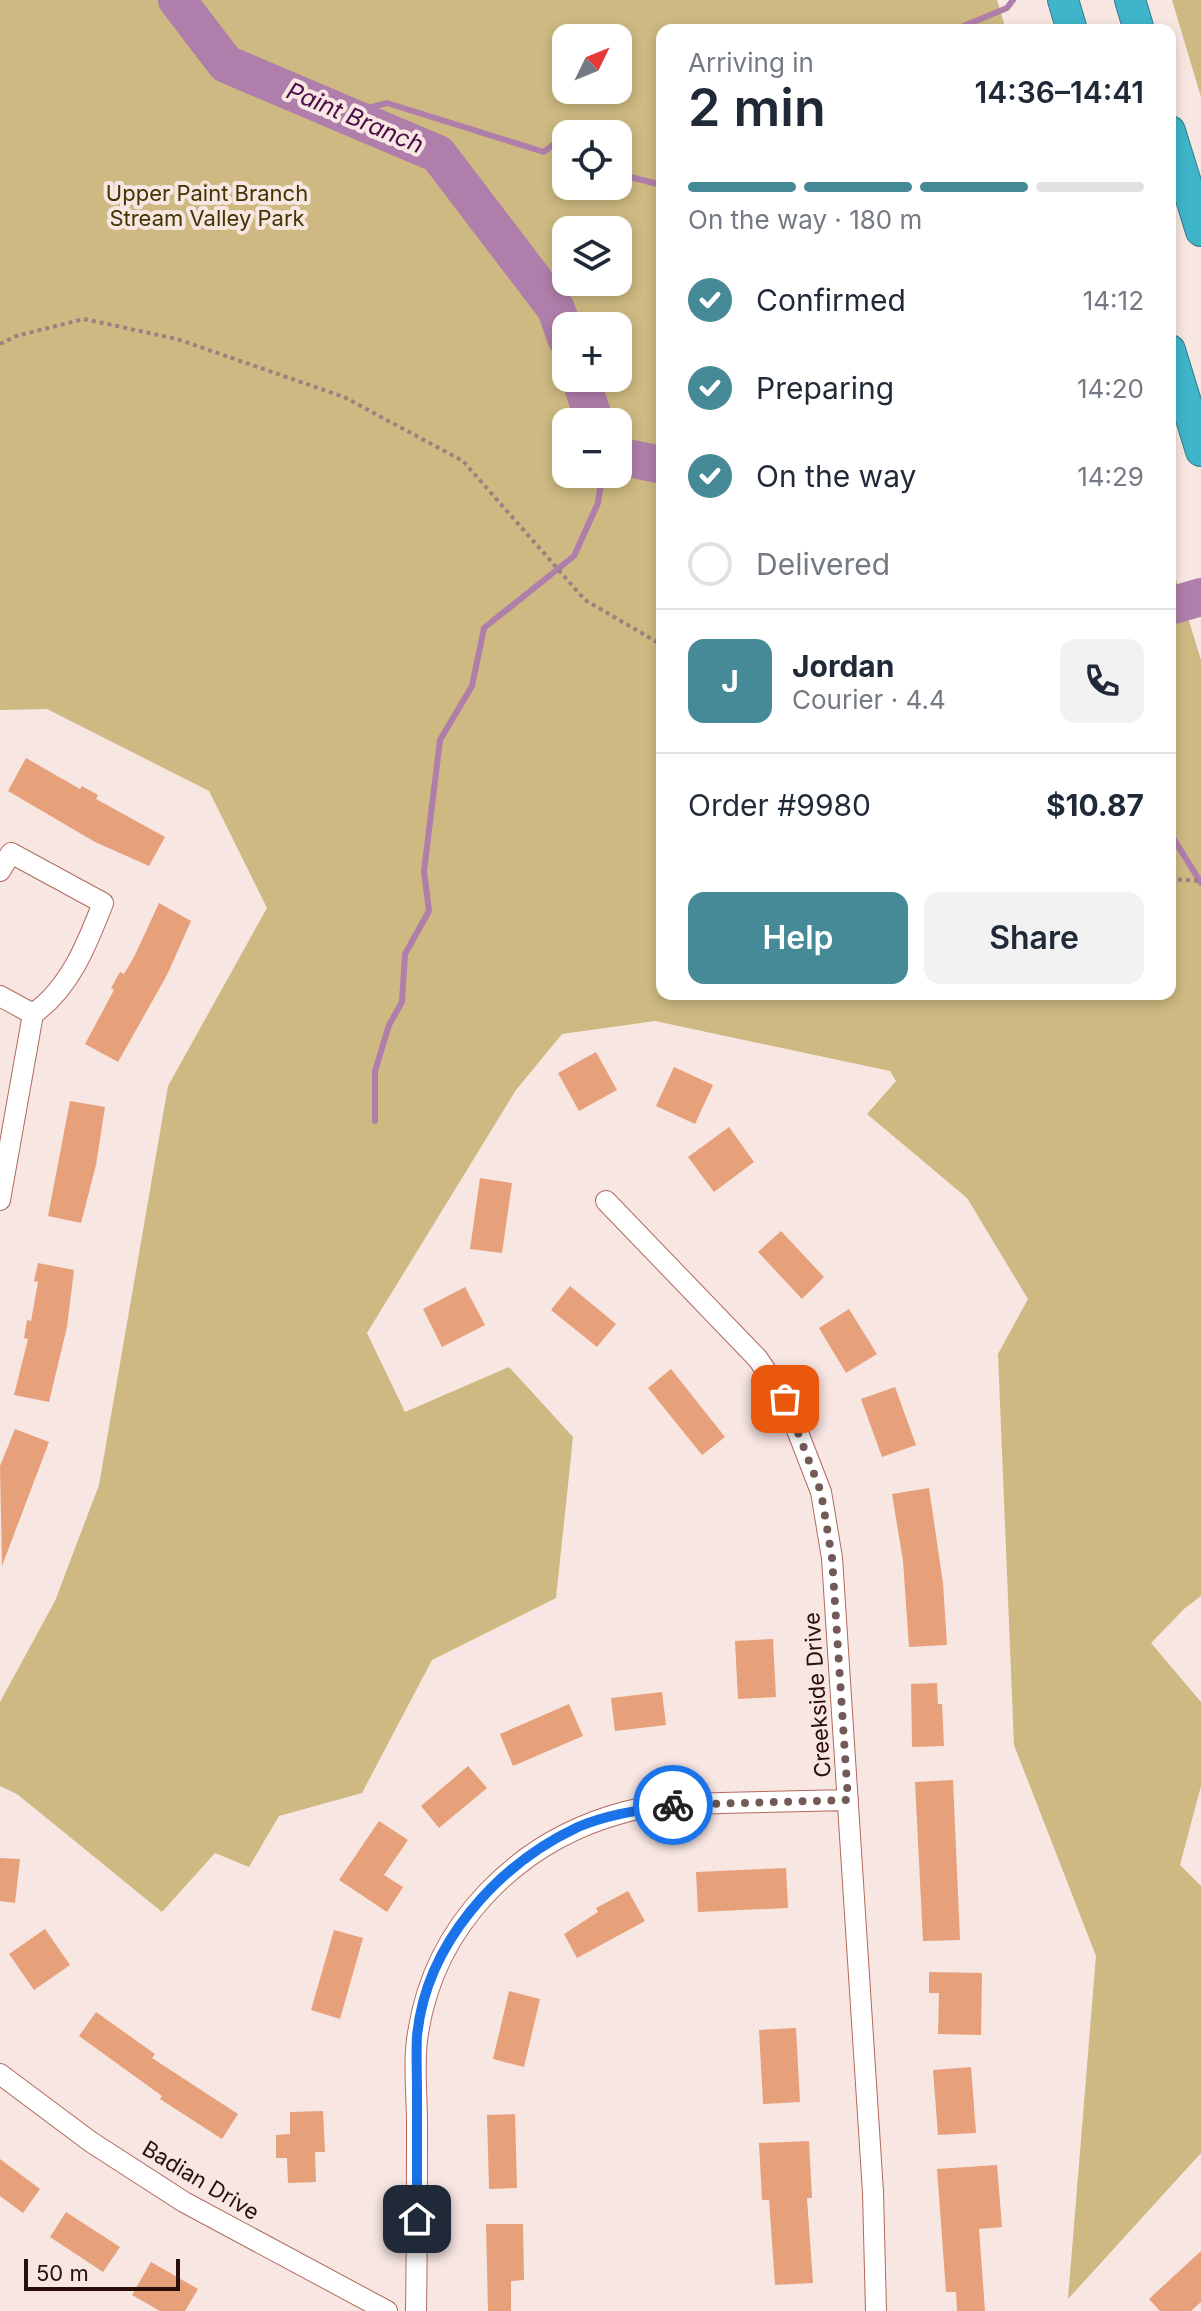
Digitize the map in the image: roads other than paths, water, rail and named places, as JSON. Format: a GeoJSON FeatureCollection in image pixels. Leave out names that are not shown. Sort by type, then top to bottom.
{"type":"FeatureCollection","features":[{"type":"Feature","properties":{"kind":"highway"},"geometry":{"type":"LineString","coordinates":[[1063,0],[1070,24]]}},
{"type":"Feature","properties":{"kind":"highway"},"geometry":{"type":"LineString","coordinates":[[1130,0],[1137,24]]}},
{"type":"Feature","properties":{"kind":"highway"},"geometry":{"type":"LineString","coordinates":[[1176,150],[1201,231]]}},
{"type":"Feature","properties":{"kind":"highway"},"geometry":{"type":"LineString","coordinates":[[1176,370],[1201,451]]}},
{"type":"Feature","properties":{"kind":"street"},"geometry":{"type":"LineString","coordinates":[[0,871],[11,853],[103,903],[70,974],[50,1002],[33,1014],[0,1200]]}},
{"type":"Feature","properties":{"kind":"street"},"geometry":{"type":"LineString","coordinates":[[0,996],[33,1014]]}},
{"type":"Feature","properties":{"kind":"street","name":"Creekside Drive"},"geometry":{"type":"LineString","coordinates":[[606,1201],[758,1359],[785,1399],[821,1492],[830,1545],[848,1800],[873,2192],[876,2311]]}},
{"type":"Feature","properties":{"kind":"street"},"geometry":{"type":"LineString","coordinates":[[416,2311],[417,2035],[428,1988],[444,1952],[476,1904],[507,1873],[542,1846],[581,1826],[627,1811],[677,1805],[848,1800]]}},
{"type":"Feature","properties":{"kind":"street","name":"Badian Drive"},"geometry":{"type":"LineString","coordinates":[[0,2074],[91,2142],[184,2202],[387,2311]]}},
{"type":"Feature","properties":{"kind":"waterway","name":"Paint Branch"},"geometry":{"type":"LineString","coordinates":[[177,0],[226,64],[438,154],[557,312]]}},
{"type":"Feature","properties":{"kind":"waterway"},"geometry":{"type":"LineString","coordinates":[[968,24],[1007,8],[1013,0]]}},
{"type":"Feature","properties":{"kind":"waterway"},"geometry":{"type":"LineString","coordinates":[[346,114],[387,103],[544,152],[552,146]]}},
{"type":"Feature","properties":{"kind":"waterway"},"geometry":{"type":"LineString","coordinates":[[632,178],[656,184]]}},
{"type":"Feature","properties":{"kind":"waterway","name":"Paint Branch"},"geometry":{"type":"LineString","coordinates":[[585,392],[590,408]]}},
{"type":"Feature","properties":{"kind":"waterway","name":"Paint Branch"},"geometry":{"type":"LineString","coordinates":[[632,459],[656,464]]}},
{"type":"Feature","properties":{"kind":"waterway"},"geometry":{"type":"LineString","coordinates":[[375,1121],[375,1071],[389,1025],[402,1002],[405,954],[429,911],[424,871],[440,740],[472,686],[484,628],[574,556],[598,503],[600,488]]}},
{"type":"Feature","properties":{"kind":"waterway","name":"Paint Branch"},"geometry":{"type":"LineString","coordinates":[[1176,604],[1201,597]]}},
{"type":"Feature","properties":{"kind":"waterway"},"geometry":{"type":"LineString","coordinates":[[1176,843],[1201,883]]}},
{"type":"Feature","properties":{"kind":"park label","name":"Upper Paint Branch Stream Valley Park"},"geometry":{"type":"Point","coordinates":[207,206]}}]}
